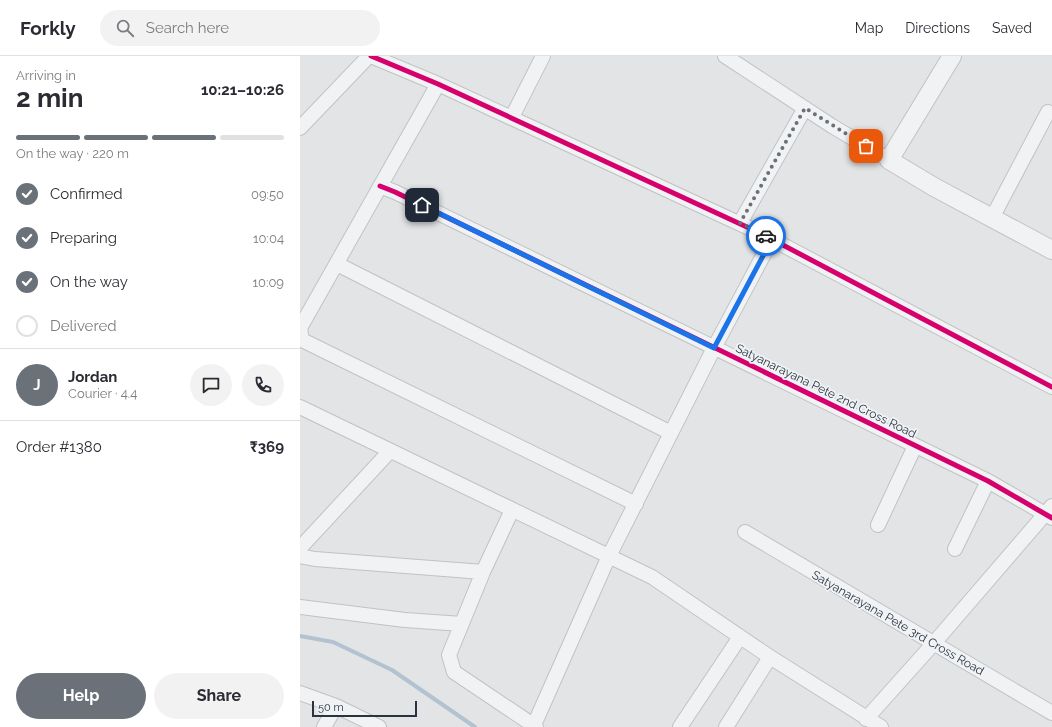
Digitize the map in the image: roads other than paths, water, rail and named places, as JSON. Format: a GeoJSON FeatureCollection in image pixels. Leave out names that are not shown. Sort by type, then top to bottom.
{"type":"FeatureCollection","features":[{"type":"Feature","properties":{"kind":"street"},"geometry":{"type":"LineString","coordinates":[[300,128],[370,56],[512,117],[740,223],[1052,387]]}},
{"type":"Feature","properties":{"kind":"street"},"geometry":{"type":"LineString","coordinates":[[512,117],[543,56]]}},
{"type":"Feature","properties":{"kind":"street"},"geometry":{"type":"LineString","coordinates":[[725,56],[805,108],[934,187],[1052,250]]}},
{"type":"Feature","properties":{"kind":"street"},"geometry":{"type":"LineString","coordinates":[[889,160],[952,56]]}},
{"type":"Feature","properties":{"kind":"street"},"geometry":{"type":"LineString","coordinates":[[438,84],[300,328],[302,340],[636,504]]}},
{"type":"Feature","properties":{"kind":"street"},"geometry":{"type":"LineString","coordinates":[[740,223],[805,108]]}},
{"type":"Feature","properties":{"kind":"street"},"geometry":{"type":"LineString","coordinates":[[992,218],[1048,112]]}},
{"type":"Feature","properties":{"kind":"street","name":"Satyanarayana Pete 2nd Cross Road"},"geometry":{"type":"LineString","coordinates":[[380,186],[988,481],[1050,513]]}},
{"type":"Feature","properties":{"kind":"street"},"geometry":{"type":"LineString","coordinates":[[512,510],[483,572],[449,655],[454,672],[535,726],[609,556],[714,348],[772,239]]}},
{"type":"Feature","properties":{"kind":"street"},"geometry":{"type":"LineString","coordinates":[[337,264],[671,433]]}},
{"type":"Feature","properties":{"kind":"street"},"geometry":{"type":"LineString","coordinates":[[300,407],[652,577],[770,657],[866,719],[881,727]]}},
{"type":"Feature","properties":{"kind":"street"},"geometry":{"type":"LineString","coordinates":[[878,525],[915,446]]}},
{"type":"Feature","properties":{"kind":"street"},"geometry":{"type":"LineString","coordinates":[[300,548],[390,451]]}},
{"type":"Feature","properties":{"kind":"street"},"geometry":{"type":"LineString","coordinates":[[955,549],[988,481]]}},
{"type":"Feature","properties":{"kind":"street"},"geometry":{"type":"LineString","coordinates":[[866,719],[1050,513]]}},
{"type":"Feature","properties":{"kind":"street","name":"Satyanarayana Pete 3rd Cross Road"},"geometry":{"type":"LineString","coordinates":[[745,532],[1052,712]]}},
{"type":"Feature","properties":{"kind":"street"},"geometry":{"type":"LineString","coordinates":[[300,556],[315,559],[483,572]]}},
{"type":"Feature","properties":{"kind":"street"},"geometry":{"type":"LineString","coordinates":[[300,607],[405,620],[462,624]]}},
{"type":"Feature","properties":{"kind":"street"},"geometry":{"type":"LineString","coordinates":[[680,727],[740,637]]}},
{"type":"Feature","properties":{"kind":"street"},"geometry":{"type":"LineString","coordinates":[[726,727],[770,657]]}},
{"type":"Feature","properties":{"kind":"street"},"geometry":{"type":"LineString","coordinates":[[300,693],[336,706],[379,727]]}},
{"type":"Feature","properties":{"kind":"street"},"geometry":{"type":"LineString","coordinates":[[324,727],[336,706]]}},
{"type":"Feature","properties":{"kind":"waterway"},"geometry":{"type":"LineString","coordinates":[[300,636],[333,642],[392,670],[475,727]]}}]}
